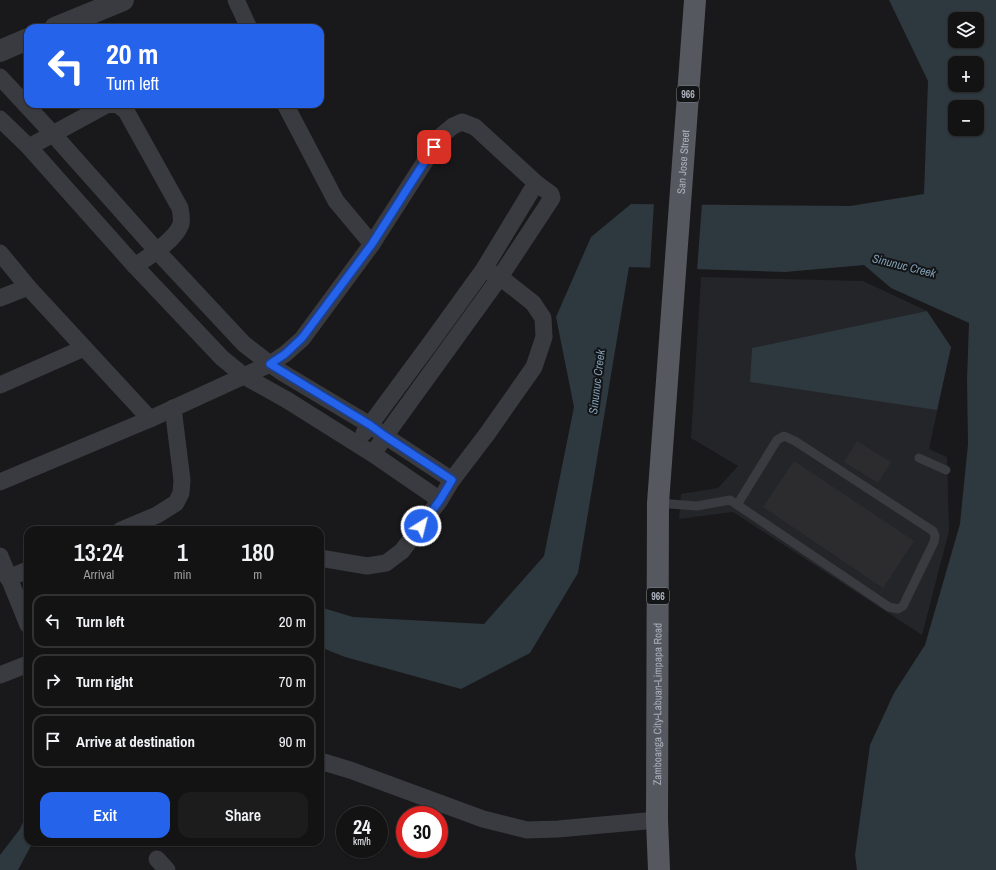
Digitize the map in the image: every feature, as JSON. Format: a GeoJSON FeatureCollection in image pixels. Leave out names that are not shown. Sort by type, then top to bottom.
{"type":"FeatureCollection","features":[{"type":"Feature","properties":{"kind":"main road","name":"San Jose Street"},"geometry":{"type":"LineString","coordinates":[[672,323],[695,0]]}},
{"type":"Feature","properties":{"kind":"main road","name":"Zamboanga City-Labuan-Limpapa Road"},"geometry":{"type":"LineString","coordinates":[[659,870],[656,820],[658,503],[672,323]]}},
{"type":"Feature","properties":{"kind":"street"},"geometry":{"type":"LineString","coordinates":[[65,24],[123,0]]}},
{"type":"Feature","properties":{"kind":"street"},"geometry":{"type":"LineString","coordinates":[[236,0],[247,24]]}},
{"type":"Feature","properties":{"kind":"street"},"geometry":{"type":"LineString","coordinates":[[0,51],[24,41]]}},
{"type":"Feature","properties":{"kind":"street"},"geometry":{"type":"LineString","coordinates":[[0,77],[24,103]]}},
{"type":"Feature","properties":{"kind":"street"},"geometry":{"type":"LineString","coordinates":[[29,108],[244,344],[270,364],[370,425],[452,480]]}},
{"type":"Feature","properties":{"kind":"street"},"geometry":{"type":"LineString","coordinates":[[28,147],[101,108]]}},
{"type":"Feature","properties":{"kind":"street"},"geometry":{"type":"LineString","coordinates":[[122,108],[126,111],[180,208],[181,223],[174,236],[158,251],[135,266]]}},
{"type":"Feature","properties":{"kind":"street"},"geometry":{"type":"LineString","coordinates":[[287,108],[336,201],[372,244]]}},
{"type":"Feature","properties":{"kind":"street"},"geometry":{"type":"LineString","coordinates":[[0,120],[28,147],[135,266],[222,358],[244,376],[373,454],[440,500]]}},
{"type":"Feature","properties":{"kind":"street"},"geometry":{"type":"LineString","coordinates":[[0,482],[150,419],[270,364],[285,354],[302,338],[372,244],[442,135],[453,126],[462,122],[475,127],[536,183],[551,194],[552,198],[500,276],[373,454]]}},
{"type":"Feature","properties":{"kind":"street"},"geometry":{"type":"LineString","coordinates":[[356,444],[484,269],[536,183]]}},
{"type":"Feature","properties":{"kind":"street"},"geometry":{"type":"LineString","coordinates":[[0,254],[28,287],[150,419]]}},
{"type":"Feature","properties":{"kind":"street"},"geometry":{"type":"LineString","coordinates":[[324,559],[367,566],[386,563],[402,551],[440,500],[452,480],[488,434],[534,367],[544,337],[543,318],[533,303],[500,276],[484,269]]}},
{"type":"Feature","properties":{"kind":"street"},"geometry":{"type":"LineString","coordinates":[[0,298],[28,287]]}},
{"type":"Feature","properties":{"kind":"street"},"geometry":{"type":"LineString","coordinates":[[0,385],[84,348]]}},
{"type":"Feature","properties":{"kind":"street"},"geometry":{"type":"LineString","coordinates":[[131,526],[157,515],[176,502],[181,493],[182,480],[173,408]]}},
{"type":"Feature","properties":{"kind":"street"},"geometry":{"type":"LineString","coordinates":[[0,556],[24,616]]}},
{"type":"Feature","properties":{"kind":"street"},"geometry":{"type":"LineString","coordinates":[[8,578],[24,572]]}},
{"type":"Feature","properties":{"kind":"street"},"geometry":{"type":"LineString","coordinates":[[0,676],[24,666]]}},
{"type":"Feature","properties":{"kind":"street"},"geometry":{"type":"LineString","coordinates":[[324,761],[483,819],[527,830],[558,829],[656,820]]}},
{"type":"Feature","properties":{"kind":"lane"},"geometry":{"type":"LineString","coordinates":[[658,503],[697,506],[730,500],[737,505],[889,607],[898,609],[903,606],[934,542],[935,536],[933,531],[795,441],[784,436],[777,440],[737,505]]}},
{"type":"Feature","properties":{"kind":"lane"},"geometry":{"type":"LineString","coordinates":[[919,458],[946,470]]}},
{"type":"Feature","properties":{"kind":"shaded area"},"geometry":{"type":"Polygon","coordinates":[[[701,277],[863,281],[927,311],[951,347],[929,449],[947,457],[949,531],[922,635],[733,512],[679,519],[681,494],[718,488],[738,466],[691,438],[701,277]]]}},
{"type":"Feature","properties":{"kind":"water","name":"Sinunuc Creek"},"geometry":{"type":"Polygon","coordinates":[[[889,0],[996,0],[996,870],[857,870],[855,855],[870,745],[894,693],[925,645],[960,524],[968,444],[967,380],[969,323],[891,288],[864,265],[785,272],[629,267],[578,573],[530,653],[461,689],[345,657],[324,649],[324,608],[353,617],[484,624],[544,556],[574,407],[556,317],[591,237],[631,204],[850,206],[924,194],[928,81],[889,0]]]}},
{"type":"Feature","properties":{"kind":"water"},"geometry":{"type":"Polygon","coordinates":[[[927,311],[951,347],[937,410],[750,382],[752,348],[927,311]]]}},
{"type":"Feature","properties":{"kind":"water"},"geometry":{"type":"Polygon","coordinates":[[[24,820],[24,846],[31,846],[18,870],[0,870],[0,855],[20,829],[24,820]]]}},
{"type":"Feature","properties":{"kind":"pier"},"geometry":{"type":"Polygon","coordinates":[[[654,202],[702,203],[697,271],[650,269],[654,202]]]}},
{"type":"Feature","properties":{"kind":"building"},"geometry":{"type":"Polygon","coordinates":[[[857,441],[891,462],[878,483],[844,462],[857,441]]]}},
{"type":"Feature","properties":{"kind":"building"},"geometry":{"type":"Polygon","coordinates":[[[794,461],[914,541],[883,588],[763,507],[794,461]]]}},
{"type":"Feature","properties":{"kind":"route"},"geometry":{"type":"LineString","coordinates":[[421,526],[440,500],[452,480],[370,425],[270,364],[285,354],[302,338],[372,244],[434,147]]}}]}
